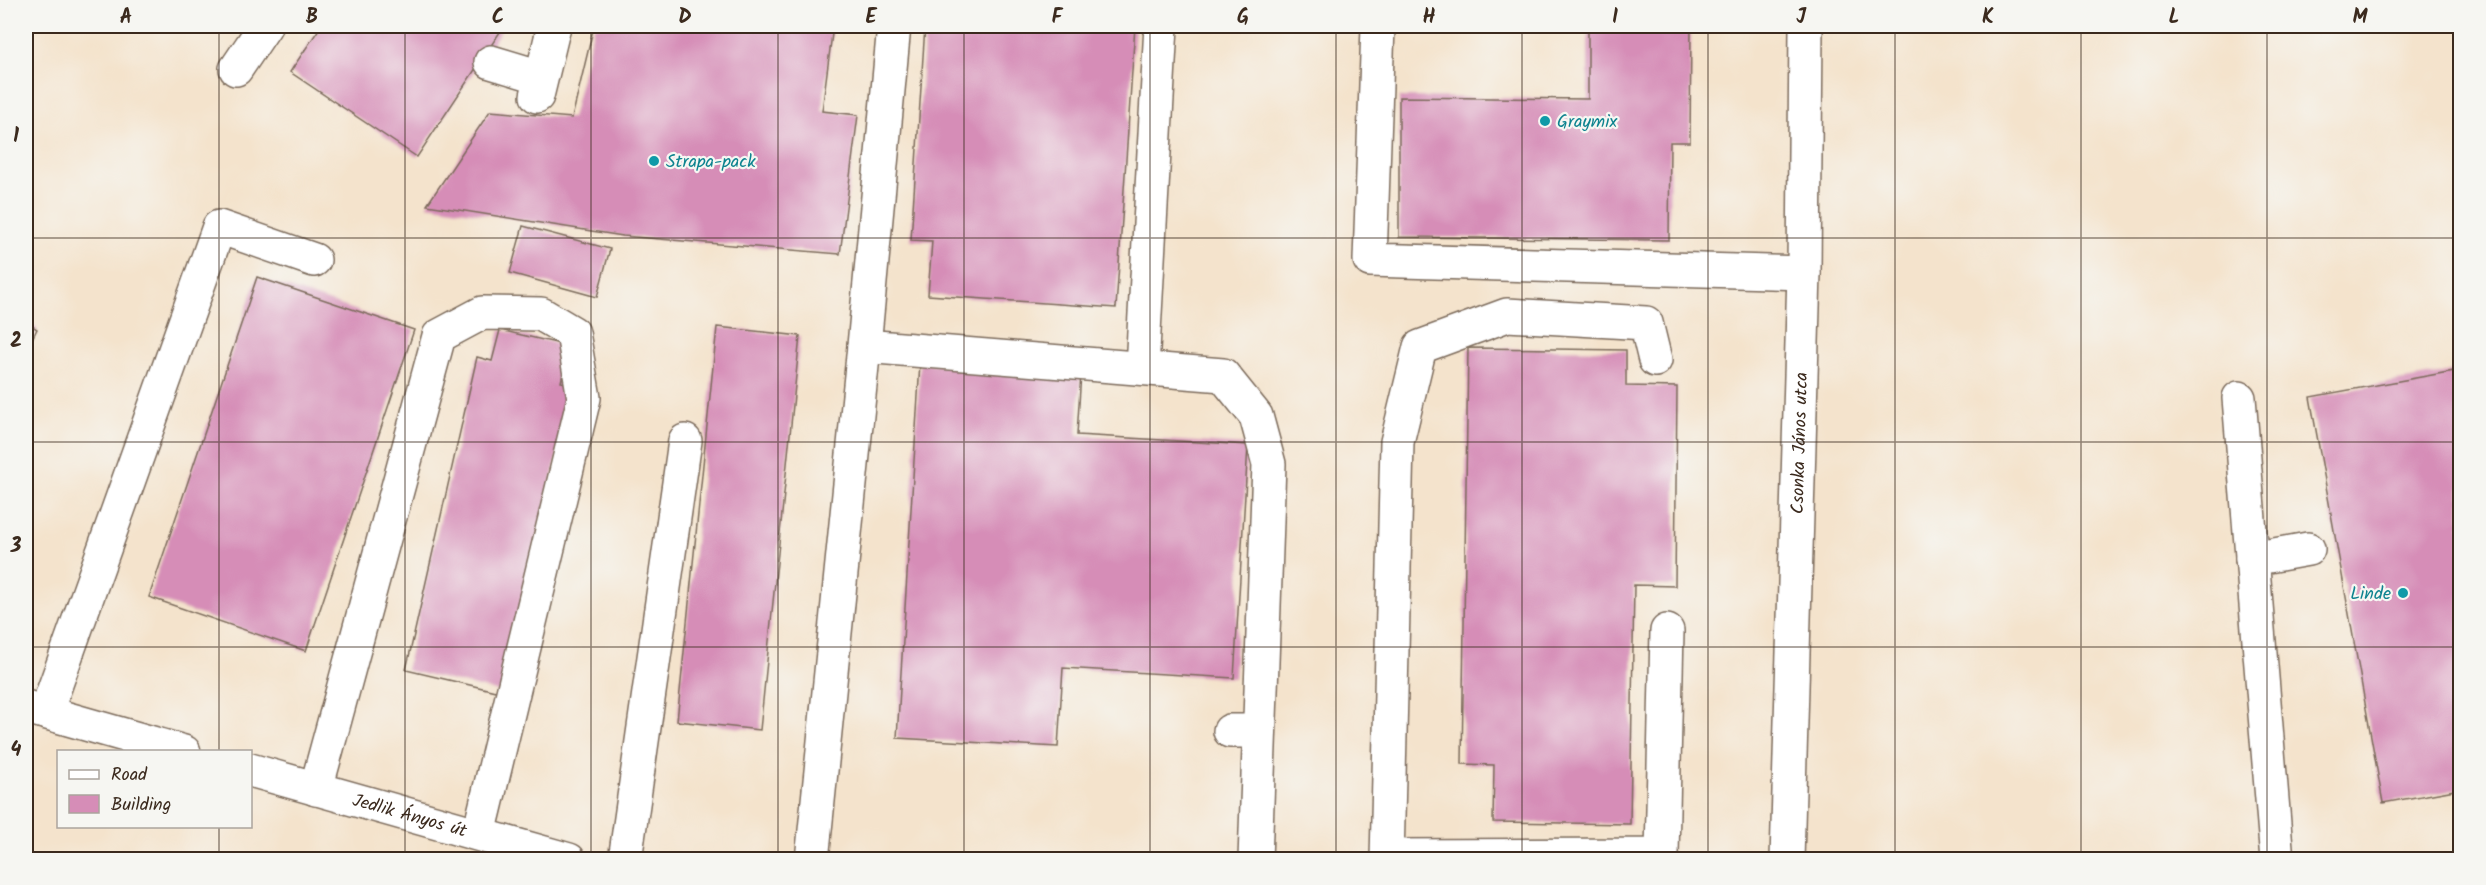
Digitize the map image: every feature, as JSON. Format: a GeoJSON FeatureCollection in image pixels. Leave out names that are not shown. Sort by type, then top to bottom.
{"type":"FeatureCollection","features":[{"type":"Feature","properties":{"kind":"street"},"geometry":{"type":"LineString","coordinates":[[236,69],[265,26]]}},
{"type":"Feature","properties":{"kind":"street"},"geometry":{"type":"LineString","coordinates":[[491,62],[539,87],[554,26]]}},
{"type":"Feature","properties":{"kind":"street"},"geometry":{"type":"LineString","coordinates":[[812,860],[894,26]]}},
{"type":"Feature","properties":{"kind":"street"},"geometry":{"type":"LineString","coordinates":[[1142,368],[1161,26]]}},
{"type":"Feature","properties":{"kind":"street"},"geometry":{"type":"LineString","coordinates":[[1378,26],[1370,260],[1804,273]]}},
{"type":"Feature","properties":{"kind":"street","name":"Csonka János utca"},"geometry":{"type":"LineString","coordinates":[[1787,860],[1804,273],[1806,26]]}},
{"type":"Feature","properties":{"kind":"street"},"geometry":{"type":"LineString","coordinates":[[177,750],[36,709],[219,227],[314,260]]}},
{"type":"Feature","properties":{"kind":"street"},"geometry":{"type":"LineString","coordinates":[[316,789],[440,336],[482,314],[541,314],[573,333],[584,398],[479,834]]}},
{"type":"Feature","properties":{"kind":"street"},"geometry":{"type":"LineString","coordinates":[[1655,360],[1646,323],[1507,315],[1420,347],[1397,442],[1387,858],[1662,855],[1667,632]]}},
{"type":"Feature","properties":{"kind":"street"},"geometry":{"type":"LineString","coordinates":[[864,346],[1223,375],[1256,416],[1269,464],[1244,731],[1255,860]]}},
{"type":"Feature","properties":{"kind":"street"},"geometry":{"type":"LineString","coordinates":[[2239,398],[2277,860]]}},
{"type":"Feature","properties":{"kind":"street"},"geometry":{"type":"LineString","coordinates":[[625,860],[685,441]]}},
{"type":"Feature","properties":{"kind":"street"},"geometry":{"type":"LineString","coordinates":[[2252,559],[2308,549]]}},
{"type":"Feature","properties":{"kind":"street","name":"Jedlik Ányos út"},"geometry":{"type":"LineString","coordinates":[[252,771],[569,860]]}},
{"type":"Feature","properties":{"kind":"building"},"geometry":{"type":"Polygon","coordinates":[[[321,26],[504,26],[417,157],[290,72],[321,26]]]}},
{"type":"Feature","properties":{"kind":"building","name":"Strapa-pack"},"geometry":{"type":"Polygon","coordinates":[[[594,26],[833,26],[822,111],[858,115],[840,254],[623,236],[427,205],[490,111],[572,118],[594,26]]]}},
{"type":"Feature","properties":{"kind":"building"},"geometry":{"type":"Polygon","coordinates":[[[925,26],[1135,26],[1116,308],[928,295],[932,241],[911,240],[925,26]]]}},
{"type":"Feature","properties":{"kind":"building","name":"Graymix"},"geometry":{"type":"Polygon","coordinates":[[[1456,26],[1691,26],[1690,142],[1670,142],[1669,240],[1399,237],[1399,97],[1588,99],[1588,29],[1456,28],[1456,26]]]}},
{"type":"Feature","properties":{"kind":"building"},"geometry":{"type":"Polygon","coordinates":[[[523,226],[610,249],[597,297],[510,273],[523,226]]]}},
{"type":"Feature","properties":{"kind":"building"},"geometry":{"type":"Polygon","coordinates":[[[257,277],[414,330],[306,651],[149,597],[257,277]]]}},
{"type":"Feature","properties":{"kind":"building"},"geometry":{"type":"Polygon","coordinates":[[[26,322],[37,329],[26,351],[26,322]]]}},
{"type":"Feature","properties":{"kind":"building"},"geometry":{"type":"Polygon","coordinates":[[[717,327],[800,336],[760,730],[677,721],[717,327]]]}},
{"type":"Feature","properties":{"kind":"building"},"geometry":{"type":"Polygon","coordinates":[[[500,330],[569,346],[561,382],[573,385],[504,693],[406,670],[477,357],[492,361],[500,330]]]}},
{"type":"Feature","properties":{"kind":"building"},"geometry":{"type":"Polygon","coordinates":[[[1468,348],[1626,350],[1626,386],[1677,387],[1675,586],[1634,585],[1630,824],[1493,822],[1494,765],[1462,764],[1468,348]]]}},
{"type":"Feature","properties":{"kind":"building"},"geometry":{"type":"Polygon","coordinates":[[[920,363],[1081,373],[1077,435],[1248,445],[1234,678],[1063,668],[1058,747],[897,738],[920,363]]]}},
{"type":"Feature","properties":{"kind":"building","name":"Linde"},"geometry":{"type":"Polygon","coordinates":[[[2460,370],[2460,789],[2383,803],[2310,397],[2460,370]]]}},
{"type":"Feature","properties":{"kind":"place","name":"Graymix"},"geometry":{"type":"Point","coordinates":[1545,121]}},
{"type":"Feature","properties":{"kind":"place","name":"Strapa-pack"},"geometry":{"type":"Point","coordinates":[654,161]}},
{"type":"Feature","properties":{"kind":"place","name":"Linde"},"geometry":{"type":"Point","coordinates":[2403,593]}}]}
